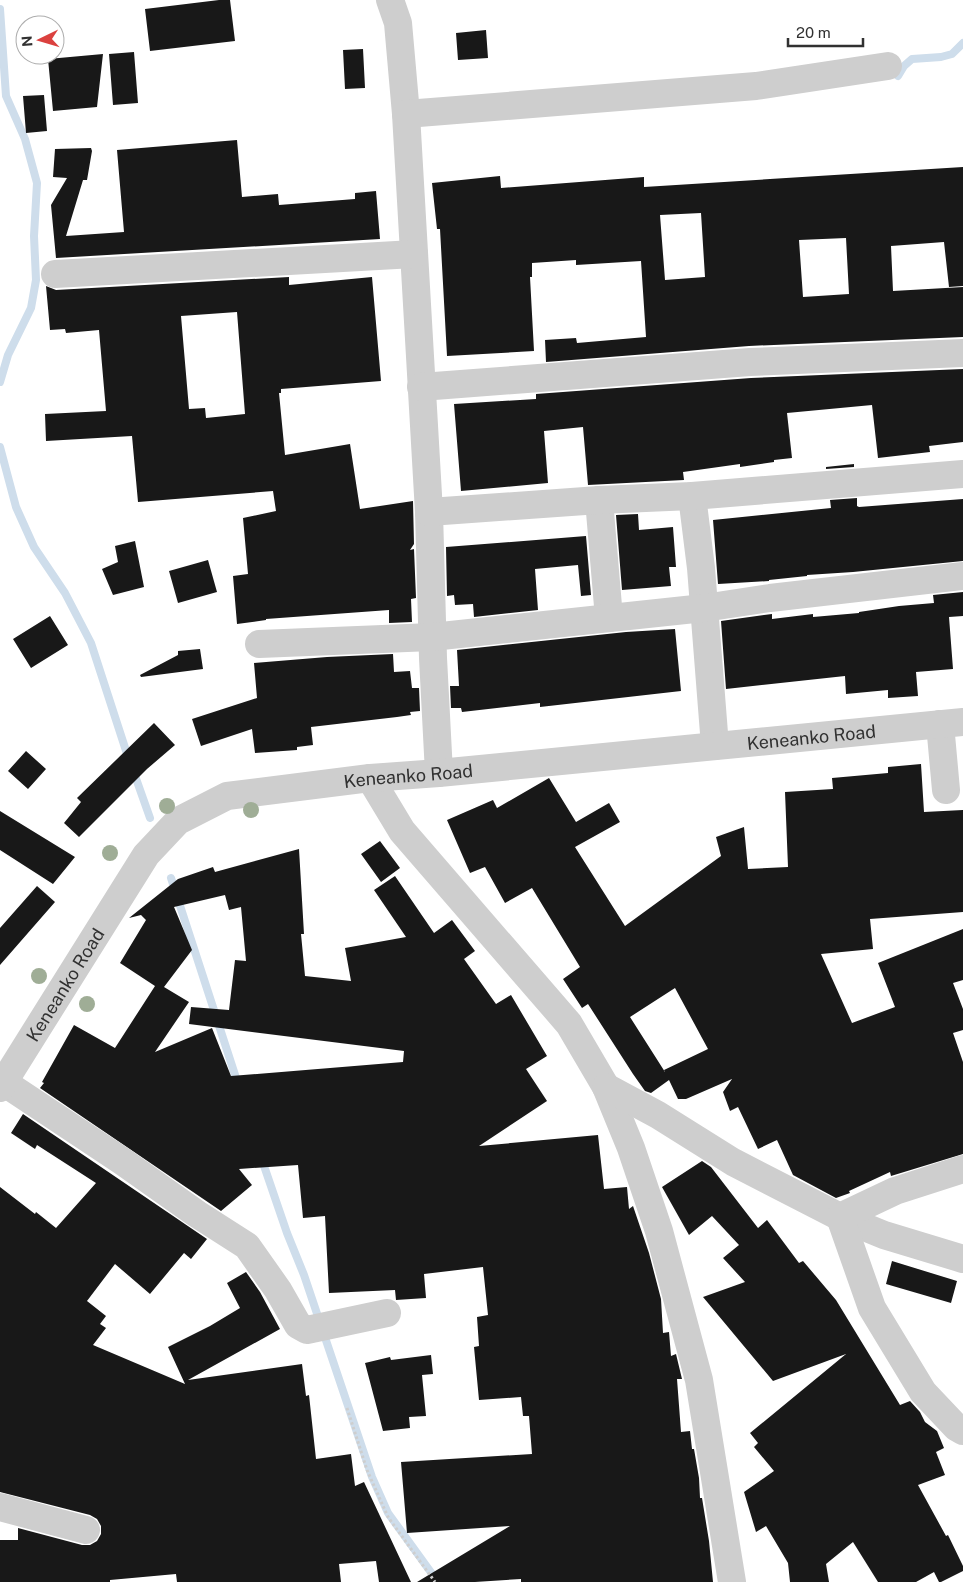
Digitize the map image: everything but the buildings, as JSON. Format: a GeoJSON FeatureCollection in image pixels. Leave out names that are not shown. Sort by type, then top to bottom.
{"type":"FeatureCollection","features":[{"type":"Feature","properties":{"kind":"street"},"geometry":{"type":"LineString","coordinates":[[390,0],[398,23],[406,114],[429,512],[432,637],[439,773]]}},
{"type":"Feature","properties":{"kind":"street"},"geometry":{"type":"LineString","coordinates":[[406,114],[756,86],[888,66]]}},
{"type":"Feature","properties":{"kind":"street"},"geometry":{"type":"LineString","coordinates":[[55,274],[414,254]]}},
{"type":"Feature","properties":{"kind":"street"},"geometry":{"type":"LineString","coordinates":[[421,387],[750,362],[963,353]]}},
{"type":"Feature","properties":{"kind":"street"},"geometry":{"type":"LineString","coordinates":[[429,512],[599,500],[692,496],[963,474]]}},
{"type":"Feature","properties":{"kind":"street"},"geometry":{"type":"LineString","coordinates":[[692,496],[701,568],[715,746]]}},
{"type":"Feature","properties":{"kind":"street"},"geometry":{"type":"LineString","coordinates":[[599,500],[609,618]]}},
{"type":"Feature","properties":{"kind":"street"},"geometry":{"type":"LineString","coordinates":[[259,644],[432,637],[704,608],[770,598],[963,576]]}},
{"type":"Feature","properties":{"kind":"street"},"geometry":{"type":"LineString","coordinates":[[946,790],[951,723]]}},
{"type":"Feature","properties":{"kind":"street","name":"Keneanko Road"},"geometry":{"type":"LineString","coordinates":[[1,1085],[146,855],[178,821],[227,796],[370,778],[439,773],[951,723]]}},
{"type":"Feature","properties":{"kind":"street"},"geometry":{"type":"LineString","coordinates":[[370,778],[402,831],[569,1024],[606,1087],[631,1148],[659,1230],[699,1380],[732,1582]]}},
{"type":"Feature","properties":{"kind":"street"},"geometry":{"type":"LineString","coordinates":[[1,1085],[122,1161],[246,1246],[278,1290],[298,1325],[318,1327],[387,1313]]}},
{"type":"Feature","properties":{"kind":"street"},"geometry":{"type":"LineString","coordinates":[[606,1087],[658,1115],[733,1162],[840,1217],[884,1235],[963,1259]]}},
{"type":"Feature","properties":{"kind":"street"},"geometry":{"type":"LineString","coordinates":[[840,1217],[895,1191],[963,1169]]}},
{"type":"Feature","properties":{"kind":"street"},"geometry":{"type":"LineString","coordinates":[[840,1217],[872,1308],[923,1392],[956,1427],[963,1431]]}},
{"type":"Feature","properties":{"kind":"street"},"geometry":{"type":"LineString","coordinates":[[0,1507],[86,1530]]}},
{"type":"Feature","properties":{"kind":"path"},"geometry":{"type":"LineString","coordinates":[[347,1408],[367,1470],[388,1517],[435,1582]]}},
{"type":"Feature","properties":{"kind":"waterway"},"geometry":{"type":"LineString","coordinates":[[0,9],[6,96],[25,139],[37,183],[34,236],[36,280],[31,308],[8,355],[0,382]]}},
{"type":"Feature","properties":{"kind":"waterway"},"geometry":{"type":"LineString","coordinates":[[898,76],[904,66],[912,59],[941,57],[952,54],[963,43]]}},
{"type":"Feature","properties":{"kind":"waterway"},"geometry":{"type":"LineString","coordinates":[[0,447],[16,507],[34,547],[65,593],[91,643],[129,760]]}},
{"type":"Feature","properties":{"kind":"waterway"},"geometry":{"type":"LineString","coordinates":[[133,770],[150,818]]}},
{"type":"Feature","properties":{"kind":"waterway"},"geometry":{"type":"LineString","coordinates":[[171,878],[238,1084]]}},
{"type":"Feature","properties":{"kind":"waterway"},"geometry":{"type":"LineString","coordinates":[[262,1160],[287,1233],[304,1275],[372,1477],[388,1513],[438,1582]]}}]}
